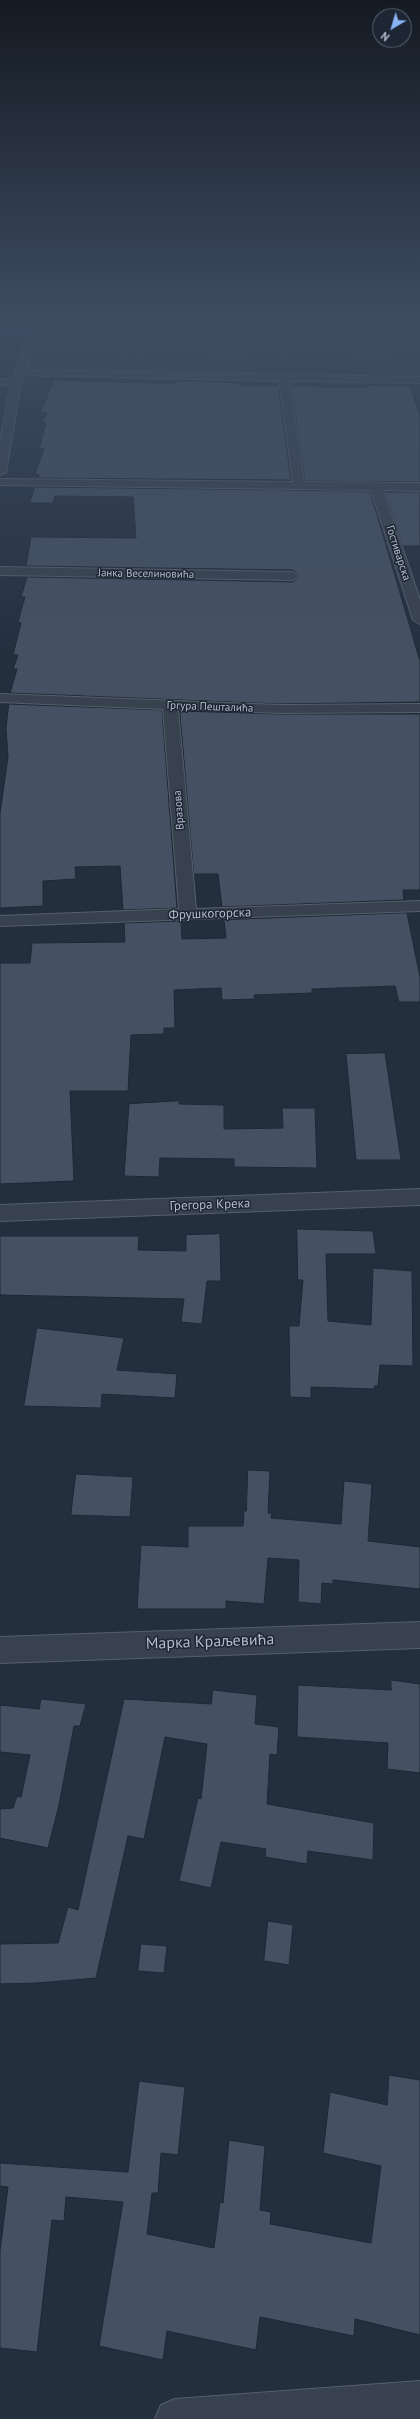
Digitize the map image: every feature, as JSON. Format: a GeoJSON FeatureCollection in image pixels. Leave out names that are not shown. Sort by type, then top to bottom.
{"type":"FeatureCollection","features":[{"type":"Feature","properties":{"kind":"street"},"geometry":{"type":"LineString","coordinates":[[0,472],[7,437]]}},
{"type":"Feature","properties":{"kind":"street"},"geometry":{"type":"LineString","coordinates":[[293,437],[299,485]]}},
{"type":"Feature","properties":{"kind":"street"},"geometry":{"type":"LineString","coordinates":[[0,482],[420,487]]}},
{"type":"Feature","properties":{"kind":"street","name":"Гостиварска"},"geometry":{"type":"LineString","coordinates":[[376,486],[420,620]]}},
{"type":"Feature","properties":{"kind":"street","name":"Јанка Веселиновића"},"geometry":{"type":"LineString","coordinates":[[0,571],[293,576]]}},
{"type":"Feature","properties":{"kind":"street","name":"Гргура Пешталића"},"geometry":{"type":"LineString","coordinates":[[0,698],[170,706],[280,709],[420,708]]}},
{"type":"Feature","properties":{"kind":"street","name":"Вразова"},"geometry":{"type":"LineString","coordinates":[[170,706],[188,914]]}},
{"type":"Feature","properties":{"kind":"street","name":"Фрушкогорска"},"geometry":{"type":"LineString","coordinates":[[0,921],[420,906]]}},
{"type":"Feature","properties":{"kind":"street","name":"Грегора Крека"},"geometry":{"type":"LineString","coordinates":[[0,1213],[420,1197]]}},
{"type":"Feature","properties":{"kind":"street","name":"Марка Краљевића"},"geometry":{"type":"LineString","coordinates":[[0,1650],[420,1635]]}},
{"type":"Feature","properties":{"kind":"street"},"geometry":{"type":"LineString","coordinates":[[175,2419],[420,2400]]}},
{"type":"Feature","properties":{"kind":"building"},"geometry":{"type":"Polygon","coordinates":[[[42,437],[285,437],[291,480],[38,478],[39,474],[35,474],[44,449],[39,449],[42,437]]]}},
{"type":"Feature","properties":{"kind":"building"},"geometry":{"type":"Polygon","coordinates":[[[298,437],[420,437],[420,482],[305,481],[298,437]]]}},
{"type":"Feature","properties":{"kind":"building"},"geometry":{"type":"Polygon","coordinates":[[[35,487],[370,491],[420,661],[420,702],[280,704],[10,693],[17,669],[13,669],[18,655],[13,655],[21,623],[18,622],[25,597],[21,597],[27,577],[293,582],[300,576],[293,570],[26,566],[31,537],[136,538],[133,497],[55,496],[53,503],[30,503],[35,487]]]}},
{"type":"Feature","properties":{"kind":"building"},"geometry":{"type":"Polygon","coordinates":[[[385,492],[420,492],[420,546],[403,546],[385,492]]]}},
{"type":"Feature","properties":{"kind":"building"},"geometry":{"type":"Polygon","coordinates":[[[9,704],[162,710],[177,908],[123,910],[120,866],[75,867],[76,879],[43,881],[43,906],[0,908],[0,813],[8,757],[6,729],[9,704]]]}},
{"type":"Feature","properties":{"kind":"building"},"geometry":{"type":"Polygon","coordinates":[[[180,711],[280,714],[420,714],[420,890],[403,890],[404,900],[222,907],[218,874],[194,874],[180,711]]]}},
{"type":"Feature","properties":{"kind":"building"},"geometry":{"type":"Polygon","coordinates":[[[407,913],[420,977],[420,1002],[399,1002],[395,986],[312,989],[312,993],[254,995],[255,999],[222,1000],[221,988],[174,990],[175,1028],[164,1028],[164,1034],[131,1035],[128,1091],[70,1091],[74,1181],[0,1184],[0,963],[30,963],[32,943],[125,942],[124,923],[181,921],[182,939],[226,938],[224,920],[407,913]]]}},
{"type":"Feature","properties":{"kind":"building"},"geometry":{"type":"Polygon","coordinates":[[[385,1053],[401,1160],[356,1160],[346,1054],[385,1053]]]}},
{"type":"Feature","properties":{"kind":"building"},"geometry":{"type":"Polygon","coordinates":[[[179,1101],[179,1104],[224,1105],[224,1129],[283,1128],[282,1108],[315,1108],[317,1168],[234,1167],[234,1159],[160,1158],[159,1177],[124,1176],[129,1104],[179,1101]]]}},
{"type":"Feature","properties":{"kind":"building"},"geometry":{"type":"Polygon","coordinates":[[[297,1229],[373,1231],[376,1254],[326,1254],[328,1321],[371,1325],[373,1268],[412,1271],[413,1366],[380,1365],[378,1386],[374,1386],[375,1389],[311,1387],[311,1398],[290,1397],[289,1326],[299,1326],[303,1280],[298,1280],[297,1229]]]}},
{"type":"Feature","properties":{"kind":"building"},"geometry":{"type":"Polygon","coordinates":[[[220,1234],[221,1281],[207,1281],[202,1324],[181,1322],[184,1299],[0,1295],[0,1236],[139,1236],[138,1250],[186,1251],[186,1235],[220,1234]]]}},
{"type":"Feature","properties":{"kind":"building"},"geometry":{"type":"Polygon","coordinates":[[[37,1328],[124,1338],[117,1370],[177,1374],[175,1398],[102,1394],[101,1408],[24,1406],[37,1328]]]}},
{"type":"Feature","properties":{"kind":"building"},"geometry":{"type":"Polygon","coordinates":[[[248,1470],[270,1471],[268,1513],[272,1513],[271,1518],[341,1524],[344,1481],[372,1484],[368,1541],[420,1547],[420,1589],[333,1580],[333,1584],[322,1583],[321,1604],[298,1602],[299,1560],[268,1558],[264,1604],[226,1601],[226,1609],[137,1609],[141,1545],[188,1547],[188,1526],[243,1526],[244,1511],[246,1511],[248,1470]]]}},
{"type":"Feature","properties":{"kind":"building"},"geometry":{"type":"Polygon","coordinates":[[[76,1474],[133,1477],[130,1517],[71,1515],[76,1474]]]}},
{"type":"Feature","properties":{"kind":"building"},"geometry":{"type":"Polygon","coordinates":[[[391,1680],[420,1684],[420,1773],[387,1769],[388,1743],[297,1737],[298,1685],[391,1690],[391,1680]]]}},
{"type":"Feature","properties":{"kind":"building"},"geometry":{"type":"Polygon","coordinates":[[[213,1690],[257,1695],[255,1724],[279,1727],[277,1755],[270,1754],[267,1804],[374,1823],[373,1860],[308,1851],[307,1864],[265,1857],[266,1849],[221,1842],[211,1888],[179,1881],[198,1798],[201,1799],[207,1744],[165,1737],[144,1839],[128,1836],[96,1978],[37,1983],[0,1984],[0,1944],[58,1943],[68,1907],[78,1910],[124,1699],[211,1704],[213,1690]]]}},
{"type":"Feature","properties":{"kind":"building"},"geometry":{"type":"Polygon","coordinates":[[[41,1699],[86,1704],[80,1726],[74,1726],[59,1805],[48,1848],[0,1838],[0,1809],[13,1808],[17,1796],[21,1797],[30,1755],[0,1752],[0,1705],[39,1709],[41,1699]]]}},
{"type":"Feature","properties":{"kind":"building"},"geometry":{"type":"Polygon","coordinates":[[[268,1921],[293,1925],[289,1965],[264,1961],[268,1921]]]}},
{"type":"Feature","properties":{"kind":"building"},"geometry":{"type":"Polygon","coordinates":[[[141,1944],[167,1946],[164,1973],[138,1971],[141,1944]]]}},
{"type":"Feature","properties":{"kind":"building"},"geometry":{"type":"Polygon","coordinates":[[[389,2075],[420,2080],[420,2335],[355,2319],[354,2336],[260,2317],[256,2350],[167,2331],[163,2360],[99,2346],[123,2202],[66,2197],[64,2221],[52,2220],[37,2352],[0,2348],[0,2251],[8,2187],[0,2186],[0,2163],[128,2172],[139,2081],[185,2087],[178,2155],[161,2153],[158,2193],[152,2193],[147,2234],[214,2248],[220,2202],[223,2203],[229,2140],[265,2146],[260,2210],[271,2212],[270,2224],[371,2243],[381,2166],[323,2153],[330,2092],[387,2105],[389,2075]]]}}]}
